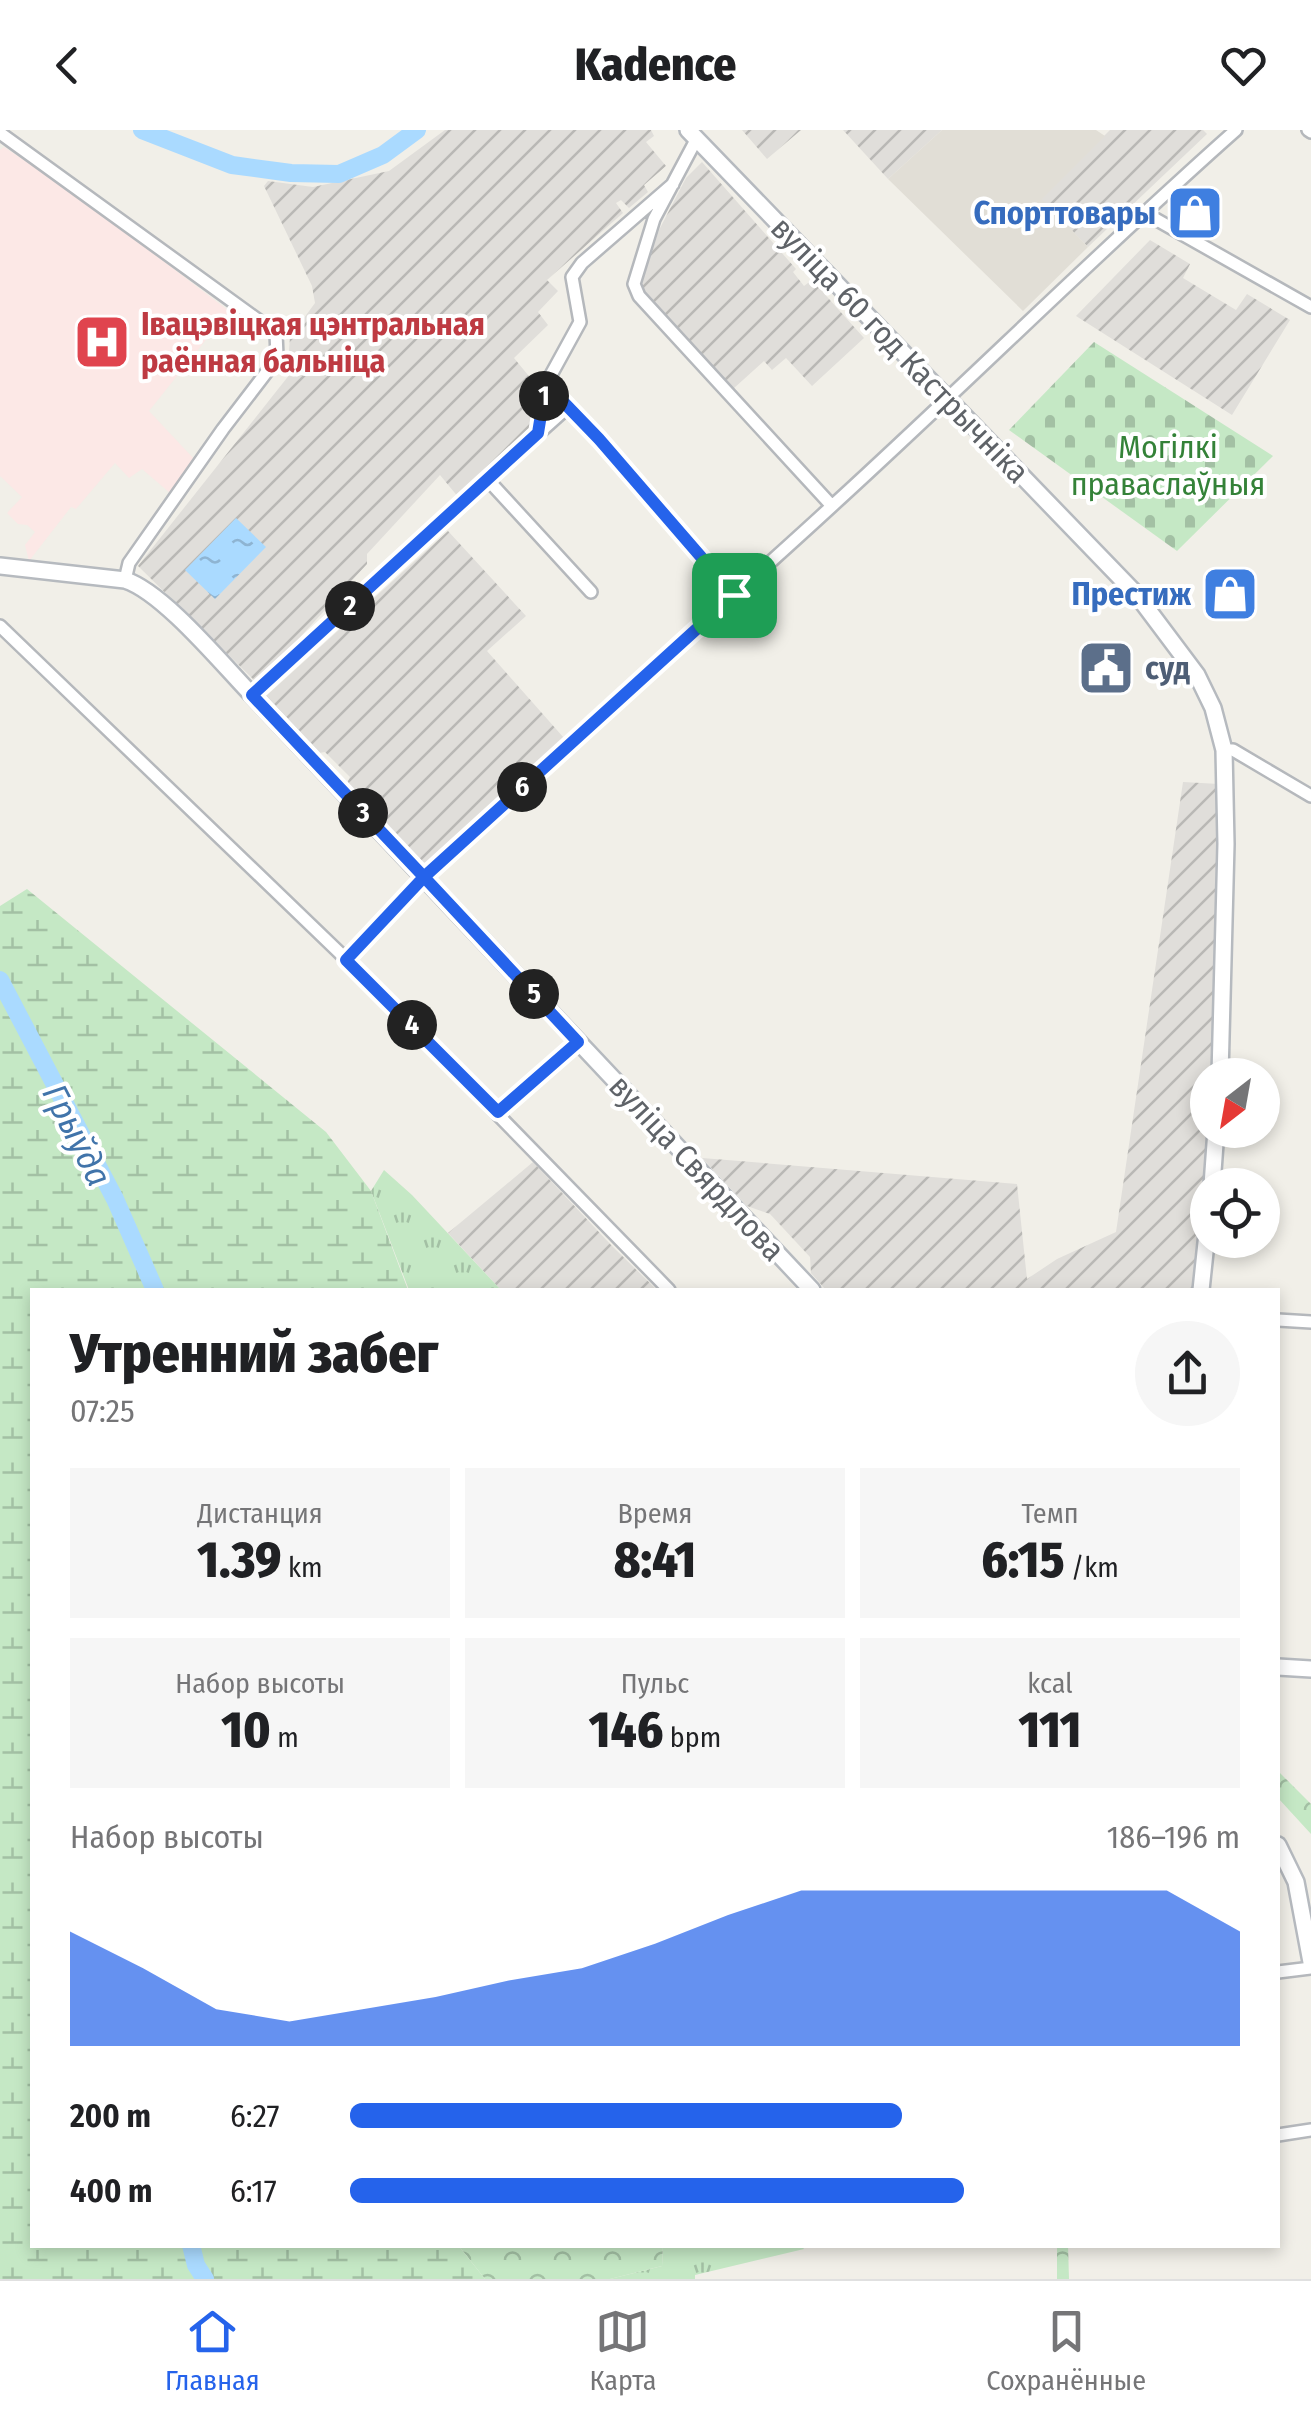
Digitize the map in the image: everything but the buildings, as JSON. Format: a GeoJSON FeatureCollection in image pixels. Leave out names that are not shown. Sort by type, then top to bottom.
{"type":"FeatureCollection","features":[{"type":"Feature","properties":{"kind":"street"},"geometry":{"type":"LineString","coordinates":[[346,960],[424,877],[832,506],[1143,212],[1236,130]]}},
{"type":"Feature","properties":{"kind":"street"},"geometry":{"type":"LineString","coordinates":[[0,133],[276,333],[277,356],[270,370],[223,429],[129,563],[124,580]]}},
{"type":"Feature","properties":{"kind":"street"},"geometry":{"type":"LineString","coordinates":[[692,135],[654,219],[634,284],[639,296],[832,506]]}},
{"type":"Feature","properties":{"kind":"street","name":"вуліца 60 год Кастрычніка"},"geometry":{"type":"LineString","coordinates":[[692,135],[1137,595],[1197,675],[1213,708],[1224,750],[1226,844],[1220,1058]]}},
{"type":"Feature","properties":{"kind":"street"},"geometry":{"type":"LineString","coordinates":[[538,433],[546,384],[580,322],[572,278],[582,263],[673,184]]}},
{"type":"Feature","properties":{"kind":"street"},"geometry":{"type":"LineString","coordinates":[[1143,212],[1311,307]]}},
{"type":"Feature","properties":{"kind":"street"},"geometry":{"type":"LineString","coordinates":[[546,384],[734,595]]}},
{"type":"Feature","properties":{"kind":"street"},"geometry":{"type":"LineString","coordinates":[[252,695],[568,406]]}},
{"type":"Feature","properties":{"kind":"street"},"geometry":{"type":"LineString","coordinates":[[489,481],[591,592]]}},
{"type":"Feature","properties":{"kind":"street","name":"вуліца Свярдлова"},"geometry":{"type":"LineString","coordinates":[[0,566],[124,580],[138,584],[159,601],[810,1288]]}},
{"type":"Feature","properties":{"kind":"street"},"geometry":{"type":"LineString","coordinates":[[0,626],[346,960],[668,1288]]}},
{"type":"Feature","properties":{"kind":"street"},"geometry":{"type":"LineString","coordinates":[[1224,750],[1232,750],[1311,796]]}},
{"type":"Feature","properties":{"kind":"street"},"geometry":{"type":"LineString","coordinates":[[498,1112],[578,1042]]}},
{"type":"Feature","properties":{"kind":"street"},"geometry":{"type":"LineString","coordinates":[[1201,1288],[1204,1258]]}},
{"type":"Feature","properties":{"kind":"street"},"geometry":{"type":"LineString","coordinates":[[1280,1320],[1311,1322]]}},
{"type":"Feature","properties":{"kind":"street"},"geometry":{"type":"LineString","coordinates":[[1280,1667],[1311,1669]]}},
{"type":"Feature","properties":{"kind":"street"},"geometry":{"type":"LineString","coordinates":[[1280,1849],[1296,1882],[1311,1965],[1280,1972]]}},
{"type":"Feature","properties":{"kind":"street"},"geometry":{"type":"LineString","coordinates":[[1280,2135],[1311,2130]]}},
{"type":"Feature","properties":{"kind":"shaded area"},"geometry":{"type":"Polygon","coordinates":[[[445,130],[651,130],[654,136],[646,142],[666,166],[644,185],[648,192],[629,208],[621,200],[616,203],[623,213],[547,280],[558,291],[538,312],[548,325],[514,358],[537,386],[532,428],[526,437],[459,498],[440,475],[367,554],[367,564],[261,680],[255,681],[138,566],[290,374],[284,358],[290,337],[315,303],[312,286],[264,186],[268,181],[313,187],[389,171],[445,130]]]}},
{"type":"Feature","properties":{"kind":"shaded area"},"geometry":{"type":"Polygon","coordinates":[[[742,130],[801,130],[767,159],[742,130]]]}},
{"type":"Feature","properties":{"kind":"shaded area"},"geometry":{"type":"Polygon","coordinates":[[[843,130],[942,130],[888,179],[843,130]]]}},
{"type":"Feature","properties":{"kind":"shaded area"},"geometry":{"type":"Polygon","coordinates":[[[942,130],[1096,130],[1105,136],[1042,199],[1088,247],[1023,311],[888,179],[942,130]]]}},
{"type":"Feature","properties":{"kind":"shaded area"},"geometry":{"type":"Polygon","coordinates":[[[1110,130],[1203,130],[1207,134],[1088,247],[1041,199],[1110,130]]]}},
{"type":"Feature","properties":{"kind":"shaded area","name":"Івацэвіцкая цэнтральная раённая бальніца"},"geometry":{"type":"Polygon","coordinates":[[[4,147],[75,194],[229,311],[149,411],[195,460],[170,493],[142,469],[129,478],[115,463],[76,509],[71,507],[29,561],[25,545],[35,532],[7,513],[22,497],[0,476],[0,150],[4,147]]]}},
{"type":"Feature","properties":{"kind":"shaded area"},"geometry":{"type":"Polygon","coordinates":[[[702,162],[796,269],[793,272],[804,286],[812,280],[864,338],[812,386],[786,358],[772,370],[764,361],[733,389],[640,288],[659,230],[686,178],[702,162]]]}},
{"type":"Feature","properties":{"kind":"shaded area"},"geometry":{"type":"Polygon","coordinates":[[[1150,240],[1190,264],[1183,278],[1236,310],[1247,294],[1290,320],[1232,415],[1076,316],[1150,240]]]}},
{"type":"Feature","properties":{"kind":"shaded area"},"geometry":{"type":"Polygon","coordinates":[[[448,531],[526,616],[487,651],[564,738],[430,863],[419,862],[347,783],[350,777],[325,752],[319,753],[266,696],[448,531]]]}},
{"type":"Feature","properties":{"kind":"shaded area"},"geometry":{"type":"Polygon","coordinates":[[[1183,782],[1219,784],[1215,1058],[1190,1058],[1190,1148],[1208,1148],[1207,1168],[1190,1168],[1190,1258],[1199,1258],[1196,1288],[824,1288],[811,1273],[810,1257],[770,1214],[747,1206],[702,1158],[1017,1184],[1027,1279],[1057,1259],[1116,1232],[1183,782]]]}},
{"type":"Feature","properties":{"kind":"shaded area"},"geometry":{"type":"Polygon","coordinates":[[[533,1162],[655,1288],[499,1288],[448,1233],[533,1162]]]}},
{"type":"Feature","properties":{"kind":"green space","name":"Могілкі праваслаўныя"},"geometry":{"type":"Polygon","coordinates":[[[1094,342],[1273,456],[1177,551],[1009,430],[1094,342]]]}},
{"type":"Feature","properties":{"kind":"green space"},"geometry":{"type":"Polygon","coordinates":[[[27,889],[326,1132],[371,1191],[407,1288],[30,1288],[30,2248],[460,2248],[485,2279],[0,2279],[0,906],[27,889]]]}},
{"type":"Feature","properties":{"kind":"green space"},"geometry":{"type":"Polygon","coordinates":[[[384,1170],[499,1288],[408,1288],[371,1191],[384,1170]]]}},
{"type":"Feature","properties":{"kind":"green space"},"geometry":{"type":"Polygon","coordinates":[[[1280,1773],[1311,1804],[1311,1834],[1280,1800],[1280,1773]]]}},
{"type":"Feature","properties":{"kind":"green space"},"geometry":{"type":"Polygon","coordinates":[[[460,2248],[663,2248],[662,2266],[610,2279],[485,2279],[460,2248]]]}},
{"type":"Feature","properties":{"kind":"green space"},"geometry":{"type":"Polygon","coordinates":[[[663,2248],[804,2249],[695,2275],[695,2279],[610,2279],[662,2266],[663,2248]]]}},
{"type":"Feature","properties":{"kind":"green space"},"geometry":{"type":"Polygon","coordinates":[[[1057,2248],[1068,2248],[1069,2279],[1057,2279],[1057,2248]]]}},
{"type":"Feature","properties":{"kind":"water"},"geometry":{"type":"Polygon","coordinates":[[[236,518],[266,547],[215,599],[185,570],[236,518]]]}},
{"type":"Feature","properties":{"kind":"waterway"},"geometry":{"type":"LineString","coordinates":[[142,130],[232,165],[291,173],[339,174],[383,155],[417,130]]}},
{"type":"Feature","properties":{"kind":"waterway","name":"Грыўда"},"geometry":{"type":"LineString","coordinates":[[0,980],[115,1199],[154,1288]]}},
{"type":"Feature","properties":{"kind":"waterway","name":"Грыўда"},"geometry":{"type":"LineString","coordinates":[[192,2248],[205,2279]]}},
{"type":"Feature","properties":{"kind":"place","name":"Спорттовары"},"geometry":{"type":"Point","coordinates":[1195,213]}},
{"type":"Feature","properties":{"kind":"place","name":"Івацэвіцкая цэнтральная раённая бальніца"},"geometry":{"type":"Point","coordinates":[102,342]}},
{"type":"Feature","properties":{"kind":"place","name":"Престиж"},"geometry":{"type":"Point","coordinates":[1230,594]}},
{"type":"Feature","properties":{"kind":"place","name":"суд"},"geometry":{"type":"Point","coordinates":[1106,668]}},
{"type":"Feature","properties":{"kind":"route"},"geometry":{"type":"LineString","coordinates":[[734,595],[424,877],[578,1042],[498,1112],[346,960],[424,877],[252,695],[538,433],[546,384],[734,595]]}}]}
